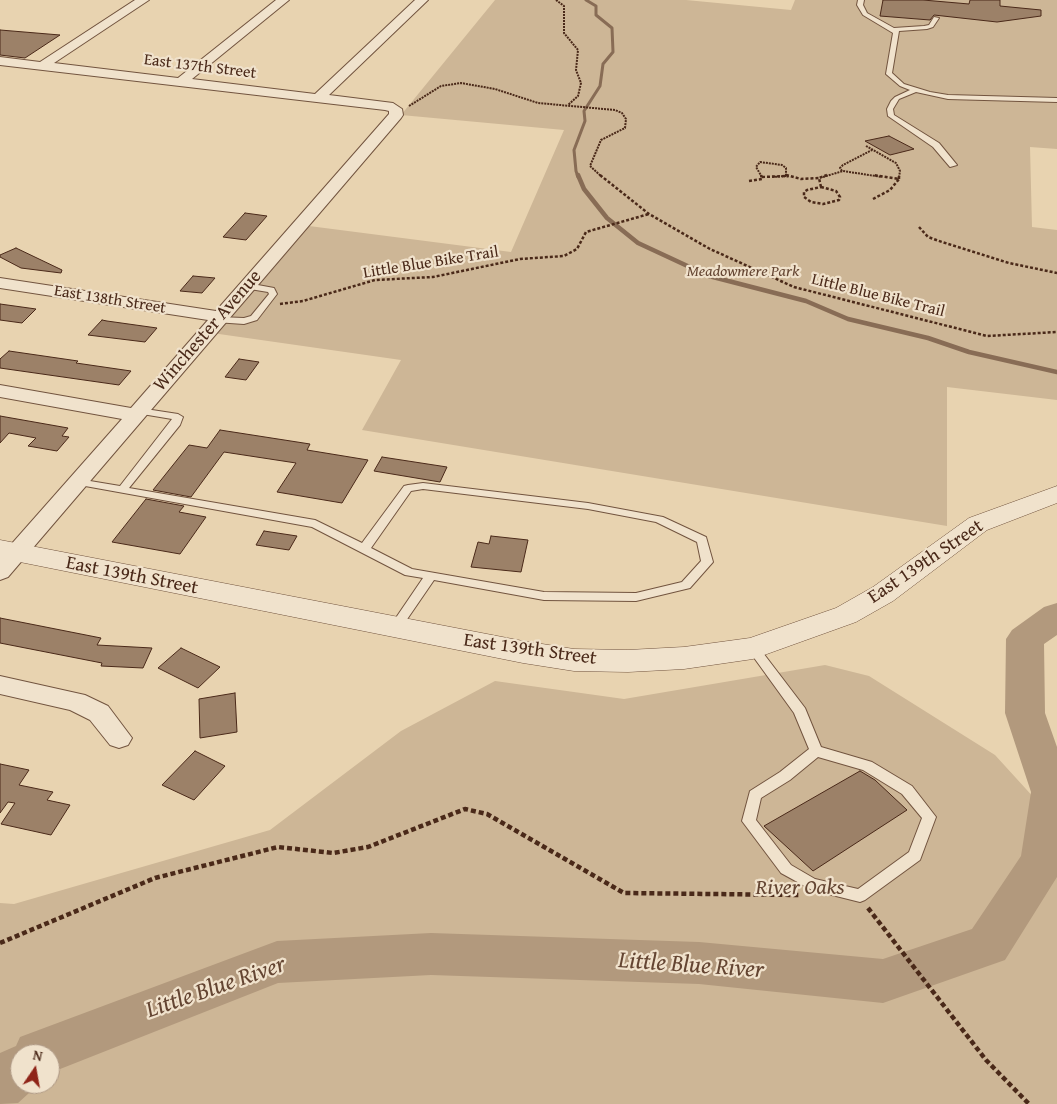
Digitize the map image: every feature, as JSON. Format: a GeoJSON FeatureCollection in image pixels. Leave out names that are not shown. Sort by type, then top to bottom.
{"type":"FeatureCollection","features":[{"type":"Feature","properties":{"kind":"street"},"geometry":{"type":"LineString","coordinates":[[42,66],[143,0]]}},
{"type":"Feature","properties":{"kind":"street"},"geometry":{"type":"LineString","coordinates":[[179,83],[283,0]]}},
{"type":"Feature","properties":{"kind":"street"},"geometry":{"type":"LineString","coordinates":[[318,98],[422,0]]}},
{"type":"Feature","properties":{"kind":"street","name":"East 137th Street"},"geometry":{"type":"LineString","coordinates":[[0,61],[388,106],[395,109]]}},
{"type":"Feature","properties":{"kind":"street","name":"Winchester Avenue"},"geometry":{"type":"LineString","coordinates":[[6,558],[78,482],[396,115],[395,109]]}},
{"type":"Feature","properties":{"kind":"street","name":"East 138th Street"},"geometry":{"type":"LineString","coordinates":[[0,283],[219,319]]}},
{"type":"Feature","properties":{"kind":"street"},"geometry":{"type":"LineString","coordinates":[[0,391],[137,413]]}},
{"type":"Feature","properties":{"kind":"street","name":"East 139th Street"},"geometry":{"type":"LineString","coordinates":[[6,558],[574,660],[684,658],[754,648],[846,616],[883,594],[978,524],[1057,494]]}},
{"type":"Feature","properties":{"kind":"street"},"geometry":{"type":"LineString","coordinates":[[0,685],[76,702],[99,713],[119,738]]}},
{"type":"Feature","properties":{"kind":"lane"},"geometry":{"type":"LineString","coordinates":[[861,0],[860,5],[865,14],[896,32],[890,74],[902,85],[915,90],[948,97],[1057,100]]}},
{"type":"Feature","properties":{"kind":"lane"},"geometry":{"type":"LineString","coordinates":[[891,30],[924,28],[931,26],[936,18]]}},
{"type":"Feature","properties":{"kind":"lane"},"geometry":{"type":"LineString","coordinates":[[915,90],[897,98],[893,102],[890,109],[891,116],[936,145],[953,165]]}},
{"type":"Feature","properties":{"kind":"lane"},"geometry":{"type":"LineString","coordinates":[[219,319],[244,321],[254,318],[273,294],[271,290],[247,286]]}},
{"type":"Feature","properties":{"kind":"lane"},"geometry":{"type":"LineString","coordinates":[[122,490],[176,423],[178,417],[137,413]]}},
{"type":"Feature","properties":{"kind":"lane"},"geometry":{"type":"LineString","coordinates":[[78,482],[315,524],[409,572],[544,596],[636,597],[686,585],[707,562],[702,540],[659,519],[588,506],[423,486],[408,488],[364,549]]}},
{"type":"Feature","properties":{"kind":"lane"},"geometry":{"type":"LineString","coordinates":[[395,628],[431,576]]}},
{"type":"Feature","properties":{"kind":"lane"},"geometry":{"type":"LineString","coordinates":[[754,648],[800,711],[816,751]]}},
{"type":"Feature","properties":{"kind":"lane"},"geometry":{"type":"LineString","coordinates":[[816,751],[868,766],[907,790],[929,817],[915,856],[860,896],[812,884],[786,869],[749,821],[755,796],[785,776],[816,751]]}},
{"type":"Feature","properties":{"kind":"path"},"geometry":{"type":"LineString","coordinates":[[556,0],[564,6],[564,33],[578,50],[576,70],[581,83],[578,96],[567,105]]}},
{"type":"Feature","properties":{"kind":"path","name":"Little Blue Bike Trail"},"geometry":{"type":"LineString","coordinates":[[395,109],[410,106],[441,86],[456,84],[495,89],[538,103],[615,110],[622,113],[626,119],[625,128],[601,140],[590,166],[649,214],[710,249],[794,287],[987,336],[1057,332]]}},
{"type":"Feature","properties":{"kind":"path"},"geometry":{"type":"LineString","coordinates":[[866,146],[896,163],[900,171],[898,179],[890,190],[873,199]]}},
{"type":"Feature","properties":{"kind":"path"},"geometry":{"type":"LineString","coordinates":[[843,171],[840,168],[842,165],[873,150]]}},
{"type":"Feature","properties":{"kind":"path"},"geometry":{"type":"LineString","coordinates":[[762,177],[756,167],[760,162],[782,165],[786,168],[786,176]]}},
{"type":"Feature","properties":{"kind":"path"},"geometry":{"type":"LineString","coordinates":[[749,181],[762,179],[762,177],[819,178],[826,174],[843,171],[898,179]]}},
{"type":"Feature","properties":{"kind":"path"},"geometry":{"type":"LineString","coordinates":[[819,178],[821,187]]}},
{"type":"Feature","properties":{"kind":"path"},"geometry":{"type":"LineString","coordinates":[[821,187],[836,191],[840,200],[823,204],[810,202],[804,197],[804,192],[807,190],[821,187]]}},
{"type":"Feature","properties":{"kind":"path","name":"Little Blue Bike Trail"},"geometry":{"type":"LineString","coordinates":[[264,307],[303,301],[375,280],[433,277],[520,260],[564,256],[577,249],[586,232],[649,214]]}},
{"type":"Feature","properties":{"kind":"path"},"geometry":{"type":"LineString","coordinates":[[919,227],[928,237],[942,242],[1010,264],[1057,273]]}},
{"type":"Feature","properties":{"kind":"path"},"geometry":{"type":"LineString","coordinates":[[0,943],[155,878],[278,847],[333,852],[368,847],[465,809],[487,814],[624,893],[802,895]]}},
{"type":"Feature","properties":{"kind":"path"},"geometry":{"type":"LineString","coordinates":[[860,896],[886,933],[986,1060],[1029,1104]]}},
{"type":"Feature","properties":{"kind":"green space","name":"Meadowmere Park"},"geometry":{"type":"Polygon","coordinates":[[[495,0],[686,0],[791,10],[795,0],[1057,0],[1057,149],[1030,147],[1032,227],[1057,230],[1057,400],[947,387],[947,526],[362,430],[401,360],[212,333],[309,226],[511,252],[564,130],[401,115],[495,0]]]}},
{"type":"Feature","properties":{"kind":"green space","name":"River Oaks"},"geometry":{"type":"Polygon","coordinates":[[[825,665],[869,676],[995,755],[1057,823],[1057,1104],[0,1104],[0,903],[14,904],[270,830],[401,731],[495,681],[624,699],[825,665]]]}},
{"type":"Feature","properties":{"kind":"building"},"geometry":{"type":"Polygon","coordinates":[[[883,0],[923,0],[969,4],[970,0],[1000,0],[1000,6],[1041,10],[1041,16],[997,22],[934,15],[930,20],[880,16],[883,0]]]}},
{"type":"Feature","properties":{"kind":"building"},"geometry":{"type":"Polygon","coordinates":[[[0,30],[60,35],[25,58],[0,55],[0,30]]]}},
{"type":"Feature","properties":{"kind":"building"},"geometry":{"type":"Polygon","coordinates":[[[889,136],[914,149],[890,155],[865,141],[889,136]]]}},
{"type":"Feature","properties":{"kind":"building"},"geometry":{"type":"Polygon","coordinates":[[[245,213],[267,216],[246,240],[223,237],[245,213]]]}},
{"type":"Feature","properties":{"kind":"building"},"geometry":{"type":"Polygon","coordinates":[[[16,248],[62,270],[61,273],[21,268],[0,257],[0,255],[16,248]]]}},
{"type":"Feature","properties":{"kind":"building"},"geometry":{"type":"Polygon","coordinates":[[[193,276],[215,278],[202,293],[180,291],[193,276]]]}},
{"type":"Feature","properties":{"kind":"building"},"geometry":{"type":"Polygon","coordinates":[[[0,304],[36,309],[22,323],[0,320],[0,304]]]}},
{"type":"Feature","properties":{"kind":"building"},"geometry":{"type":"Polygon","coordinates":[[[102,320],[157,328],[145,342],[88,335],[102,320]]]}},
{"type":"Feature","properties":{"kind":"building"},"geometry":{"type":"Polygon","coordinates":[[[9,351],[131,371],[119,385],[0,368],[0,359],[9,351]]]}},
{"type":"Feature","properties":{"kind":"building"},"geometry":{"type":"Polygon","coordinates":[[[239,359],[259,362],[246,380],[225,377],[239,359]]]}},
{"type":"Feature","properties":{"kind":"building"},"geometry":{"type":"Polygon","coordinates":[[[0,416],[68,428],[62,436],[69,437],[57,451],[28,446],[36,438],[9,433],[0,443],[0,416]]]}},
{"type":"Feature","properties":{"kind":"building"},"geometry":{"type":"Polygon","coordinates":[[[220,430],[310,444],[307,450],[368,460],[342,503],[277,492],[296,463],[224,452],[191,497],[153,490],[189,445],[207,448],[220,430]]]}},
{"type":"Feature","properties":{"kind":"building"},"geometry":{"type":"Polygon","coordinates":[[[382,457],[447,467],[440,482],[374,471],[382,457]]]}},
{"type":"Feature","properties":{"kind":"building"},"geometry":{"type":"Polygon","coordinates":[[[146,499],[184,506],[179,512],[206,517],[180,554],[112,542],[146,499]]]}},
{"type":"Feature","properties":{"kind":"building"},"geometry":{"type":"Polygon","coordinates":[[[264,531],[297,536],[289,550],[256,545],[264,531]]]}},
{"type":"Feature","properties":{"kind":"building"},"geometry":{"type":"Polygon","coordinates":[[[491,536],[528,540],[521,572],[471,567],[478,542],[489,544],[491,536]]]}},
{"type":"Feature","properties":{"kind":"building"},"geometry":{"type":"Polygon","coordinates":[[[0,618],[101,638],[97,645],[152,648],[143,668],[101,666],[102,663],[0,643],[0,618]]]}},
{"type":"Feature","properties":{"kind":"building"},"geometry":{"type":"Polygon","coordinates":[[[181,648],[220,667],[198,688],[158,668],[181,648]]]}},
{"type":"Feature","properties":{"kind":"building"},"geometry":{"type":"Polygon","coordinates":[[[235,693],[237,732],[200,738],[199,699],[235,693]]]}},
{"type":"Feature","properties":{"kind":"building"},"geometry":{"type":"Polygon","coordinates":[[[195,751],[225,766],[194,800],[162,785],[195,751]]]}},
{"type":"Feature","properties":{"kind":"building"},"geometry":{"type":"Polygon","coordinates":[[[0,764],[29,770],[19,785],[53,792],[47,800],[70,805],[51,835],[1,824],[15,803],[8,802],[0,813],[0,764]]]}},
{"type":"Feature","properties":{"kind":"building"},"geometry":{"type":"Polygon","coordinates":[[[860,771],[875,780],[907,810],[813,871],[764,826],[860,771]]]}},
{"type":"Feature","properties":{"kind":"waterway"},"geometry":{"type":"LineString","coordinates":[[578,177],[574,150],[585,121],[584,111],[600,86],[603,64],[613,52],[612,28],[596,15],[596,6],[586,0]]}},
{"type":"Feature","properties":{"kind":"waterway"},"geometry":{"type":"LineString","coordinates":[[578,175],[584,189],[607,218],[638,243],[709,276],[806,301],[848,319],[928,338],[969,352],[1057,372]]}},
{"type":"Feature","properties":{"kind":"waterway","name":"Little Blue River"},"geometry":{"type":"LineString","coordinates":[[60,1046],[277,962],[431,954],[699,963],[883,981],[988,945],[1043,861],[1052,792],[1025,713],[1025,639],[1057,616]]}},
{"type":"Feature","properties":{"kind":"waterway","name":"Little Blue River"},"geometry":{"type":"LineString","coordinates":[[0,1085],[10,1077]]}}]}
